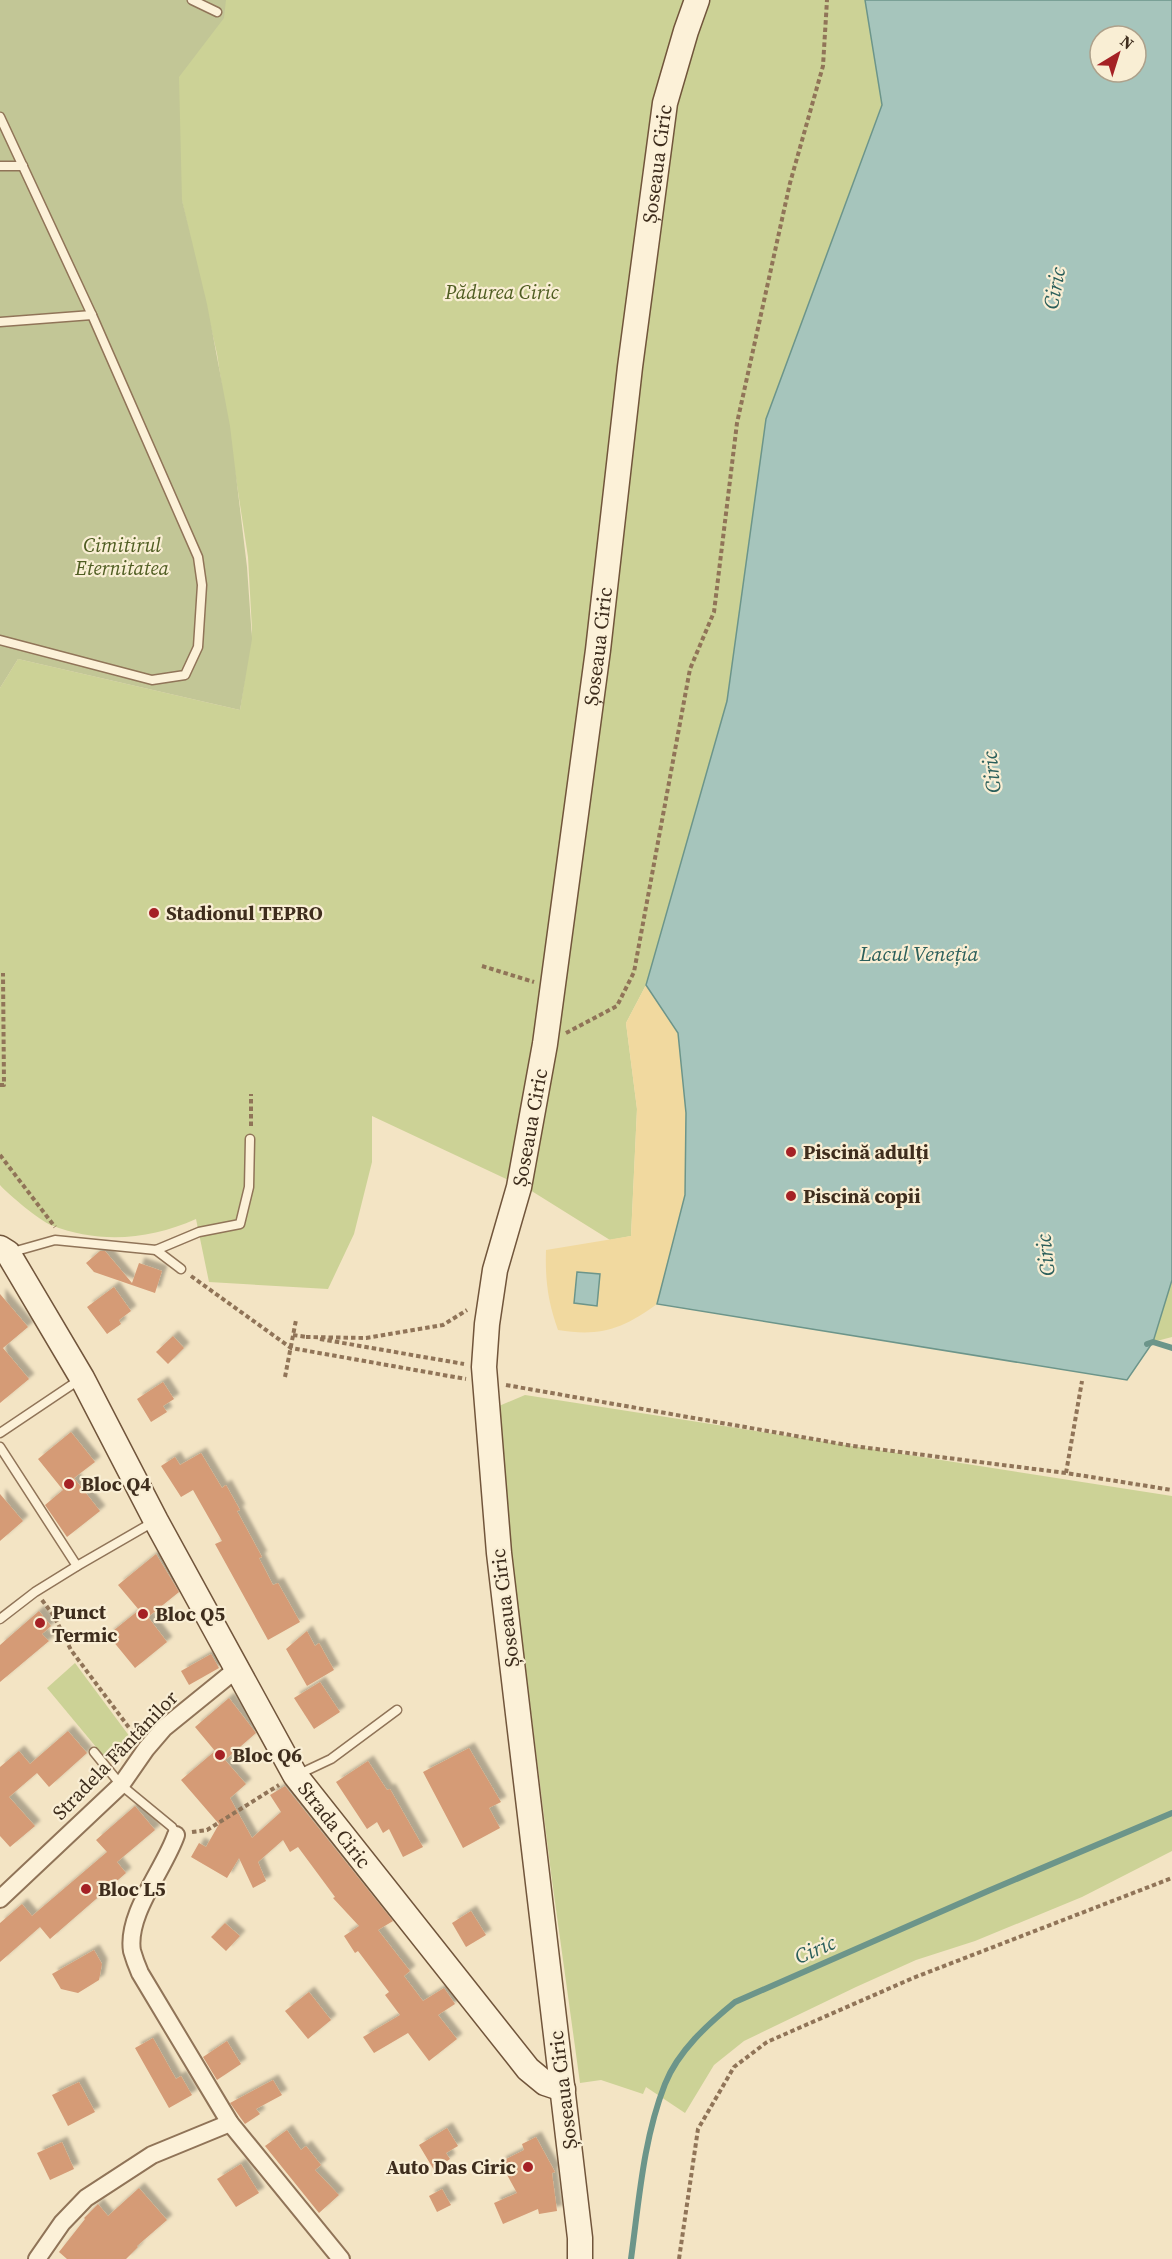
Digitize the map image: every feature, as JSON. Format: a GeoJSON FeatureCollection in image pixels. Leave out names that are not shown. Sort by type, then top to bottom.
{"type":"FeatureCollection","features":[{"type":"Feature","properties":{"kind":"street","name":"Șoseaua Ciric"},"geometry":{"type":"LineString","coordinates":[[580,2259],[580,2238],[563,2089],[499,1553],[492,1376],[487,1324],[495,1270],[519,1187],[544,1044],[596,662],[630,367],[665,103],[697,0]]}},
{"type":"Feature","properties":{"kind":"street","name":"Strada Ciric"},"geometry":{"type":"LineString","coordinates":[[4,1250],[82,1378],[156,1521],[295,1775],[528,2069],[545,2083],[563,2089]]}},
{"type":"Feature","properties":{"kind":"street","name":"Stradela Fântânilor"},"geometry":{"type":"LineString","coordinates":[[0,1899],[122,1785],[146,1749],[164,1728],[238,1668]]}},
{"type":"Feature","properties":{"kind":"street"},"geometry":{"type":"LineString","coordinates":[[176,1834],[147,1890],[133,1931],[132,1950],[140,1972],[230,2123],[341,2259]]}},
{"type":"Feature","properties":{"kind":"street"},"geometry":{"type":"LineString","coordinates":[[37,2259],[62,2223],[86,2198],[152,2155],[230,2123]]}},
{"type":"Feature","properties":{"kind":"lane"},"geometry":{"type":"LineString","coordinates":[[192,0],[217,12]]}},
{"type":"Feature","properties":{"kind":"lane"},"geometry":{"type":"LineString","coordinates":[[0,117],[92,315],[198,557],[202,585],[198,647],[185,675],[152,680],[0,640]]}},
{"type":"Feature","properties":{"kind":"lane"},"geometry":{"type":"LineString","coordinates":[[0,166],[23,166]]}},
{"type":"Feature","properties":{"kind":"lane"},"geometry":{"type":"LineString","coordinates":[[0,322],[92,315]]}},
{"type":"Feature","properties":{"kind":"lane"},"geometry":{"type":"LineString","coordinates":[[4,1250],[55,1240],[156,1250],[199,1232],[240,1224],[249,1187],[250,1139]]}},
{"type":"Feature","properties":{"kind":"lane"},"geometry":{"type":"LineString","coordinates":[[156,1250],[182,1269]]}},
{"type":"Feature","properties":{"kind":"lane"},"geometry":{"type":"LineString","coordinates":[[0,1434],[82,1378]]}},
{"type":"Feature","properties":{"kind":"lane"},"geometry":{"type":"LineString","coordinates":[[0,1447],[77,1566]]}},
{"type":"Feature","properties":{"kind":"lane"},"geometry":{"type":"LineString","coordinates":[[0,1619],[35,1592],[156,1521]]}},
{"type":"Feature","properties":{"kind":"lane"},"geometry":{"type":"LineString","coordinates":[[295,1775],[331,1759],[397,1710]]}},
{"type":"Feature","properties":{"kind":"lane"},"geometry":{"type":"LineString","coordinates":[[94,1752],[122,1785],[172,1827],[176,1834]]}},
{"type":"Feature","properties":{"kind":"path"},"geometry":{"type":"LineString","coordinates":[[544,1044],[617,1006],[634,972],[690,669],[714,612],[737,423],[790,183],[823,66],[827,0]]}},
{"type":"Feature","properties":{"kind":"path"},"geometry":{"type":"LineString","coordinates":[[482,966],[552,988]]}},
{"type":"Feature","properties":{"kind":"path"},"geometry":{"type":"LineString","coordinates":[[0,1085],[4,1085],[3,973]]}},
{"type":"Feature","properties":{"kind":"path"},"geometry":{"type":"LineString","coordinates":[[250,1139],[251,1094]]}},
{"type":"Feature","properties":{"kind":"path"},"geometry":{"type":"LineString","coordinates":[[0,1155],[55,1226],[55,1240]]}},
{"type":"Feature","properties":{"kind":"path"},"geometry":{"type":"LineString","coordinates":[[182,1269],[291,1348],[457,1377]]}},
{"type":"Feature","properties":{"kind":"path"},"geometry":{"type":"LineString","coordinates":[[306,1337],[366,1338],[443,1325],[492,1289]]}},
{"type":"Feature","properties":{"kind":"path"},"geometry":{"type":"LineString","coordinates":[[285,1377],[296,1320]]}},
{"type":"Feature","properties":{"kind":"path"},"geometry":{"type":"LineString","coordinates":[[293,1335],[853,1446],[1066,1473],[1172,1490]]}},
{"type":"Feature","properties":{"kind":"path"},"geometry":{"type":"LineString","coordinates":[[1066,1473],[1082,1381]]}},
{"type":"Feature","properties":{"kind":"path"},"geometry":{"type":"LineString","coordinates":[[35,1592],[54,1616],[71,1650],[103,1696],[135,1735]]}},
{"type":"Feature","properties":{"kind":"path"},"geometry":{"type":"LineString","coordinates":[[176,1834],[207,1830],[295,1775]]}},
{"type":"Feature","properties":{"kind":"path"},"geometry":{"type":"LineString","coordinates":[[679,2259],[699,2129],[734,2067],[746,2057],[767,2042],[902,1983],[1172,1878]]}},
{"type":"Feature","properties":{"kind":"green space","name":"Cimitirul Eternitatea"},"geometry":{"type":"Polygon","coordinates":[[[0,0],[226,0],[224,18],[179,77],[182,200],[207,304],[230,426],[247,567],[252,639],[240,710],[18,659],[0,688],[0,0]]]}},
{"type":"Feature","properties":{"kind":"green space","name":"Pădurea Ciric"},"geometry":{"type":"Polygon","coordinates":[[[225,0],[865,0],[882,104],[766,419],[727,701],[646,985],[626,1023],[637,1109],[631,1236],[610,1240],[530,1190],[372,1116],[372,1162],[354,1234],[328,1289],[209,1282],[196,1219],[142,1235],[106,1237],[87,1235],[46,1223],[0,1185],[0,688],[18,659],[240,710],[252,630],[248,557],[217,354],[179,188],[178,70],[225,0]]]}},
{"type":"Feature","properties":{"kind":"green space"},"geometry":{"type":"Polygon","coordinates":[[[1172,1280],[1172,1337],[1153,1342],[1172,1280]]]}},
{"type":"Feature","properties":{"kind":"green space"},"geometry":{"type":"Polygon","coordinates":[[[525,1395],[1172,1496],[1172,1851],[1082,1897],[975,1941],[916,1960],[744,2041],[714,2065],[685,2113],[646,2087],[643,2094],[601,2080],[580,2083],[511,1550],[499,1406],[525,1395]]]}},
{"type":"Feature","properties":{"kind":"green space"},"geometry":{"type":"Polygon","coordinates":[[[75,1663],[130,1737],[106,1759],[47,1688],[75,1663]]]}},
{"type":"Feature","properties":{"kind":"sand"},"geometry":{"type":"Polygon","coordinates":[[[646,985],[678,1033],[686,1113],[685,1195],[657,1304],[633,1320],[610,1329],[586,1332],[558,1330],[548,1291],[546,1250],[631,1236],[637,1109],[626,1023],[646,985]]]}},
{"type":"Feature","properties":{"kind":"water","name":"Lacul Veneția"},"geometry":{"type":"Polygon","coordinates":[[[865,0],[1172,0],[1172,1280],[1153,1342],[1127,1380],[657,1304],[685,1195],[686,1113],[678,1033],[646,985],[727,701],[766,419],[882,105],[865,0]]]}},
{"type":"Feature","properties":{"kind":"water"},"geometry":{"type":"Polygon","coordinates":[[[577,1272],[600,1274],[597,1306],[574,1303],[577,1272]]]}},
{"type":"Feature","properties":{"kind":"building"},"geometry":{"type":"Polygon","coordinates":[[[100,1251],[105,1251],[132,1283],[139,1263],[162,1271],[155,1293],[94,1272],[86,1263],[100,1251]]]}},
{"type":"Feature","properties":{"kind":"building"},"geometry":{"type":"Polygon","coordinates":[[[114,1287],[131,1311],[119,1320],[121,1324],[107,1334],[87,1307],[114,1287]]]}},
{"type":"Feature","properties":{"kind":"building"},"geometry":{"type":"Polygon","coordinates":[[[0,1294],[28,1327],[3,1348],[29,1379],[0,1403],[0,1294]]]}},
{"type":"Feature","properties":{"kind":"building"},"geometry":{"type":"Polygon","coordinates":[[[173,1336],[184,1348],[168,1364],[156,1352],[173,1336]]]}},
{"type":"Feature","properties":{"kind":"building"},"geometry":{"type":"Polygon","coordinates":[[[163,1382],[174,1399],[163,1406],[167,1412],[151,1422],[137,1399],[163,1382]]]}},
{"type":"Feature","properties":{"kind":"building","name":"Bloc Q4"},"geometry":{"type":"Polygon","coordinates":[[[71,1432],[95,1462],[74,1478],[100,1511],[67,1537],[45,1505],[63,1490],[38,1459],[71,1432]]]}},
{"type":"Feature","properties":{"kind":"building"},"geometry":{"type":"Polygon","coordinates":[[[201,1453],[222,1488],[226,1485],[240,1510],[237,1511],[262,1557],[259,1558],[273,1585],[278,1583],[300,1622],[268,1640],[215,1544],[222,1541],[193,1490],[181,1497],[161,1466],[175,1457],[180,1465],[201,1453]]]}},
{"type":"Feature","properties":{"kind":"building"},"geometry":{"type":"Polygon","coordinates":[[[0,1494],[23,1521],[0,1541],[0,1494]]]}},
{"type":"Feature","properties":{"kind":"building","name":"Bloc Q5"},"geometry":{"type":"Polygon","coordinates":[[[156,1554],[179,1592],[148,1617],[167,1642],[135,1668],[108,1635],[139,1610],[118,1585],[156,1554]]]}},
{"type":"Feature","properties":{"kind":"building"},"geometry":{"type":"Polygon","coordinates":[[[39,1611],[51,1626],[42,1634],[49,1641],[0,1682],[0,1645],[39,1611]]]}},
{"type":"Feature","properties":{"kind":"building"},"geometry":{"type":"Polygon","coordinates":[[[307,1631],[315,1646],[319,1643],[334,1670],[307,1686],[286,1649],[307,1631]]]}},
{"type":"Feature","properties":{"kind":"building"},"geometry":{"type":"Polygon","coordinates":[[[211,1654],[219,1668],[189,1685],[181,1671],[211,1654]]]}},
{"type":"Feature","properties":{"kind":"building"},"geometry":{"type":"Polygon","coordinates":[[[320,1682],[340,1712],[314,1729],[294,1698],[320,1682]]]}},
{"type":"Feature","properties":{"kind":"building"},"geometry":{"type":"Polygon","coordinates":[[[229,1698],[256,1733],[225,1760],[246,1784],[230,1798],[252,1838],[281,1812],[270,1795],[285,1786],[393,1921],[378,1930],[410,1971],[404,1976],[423,2001],[444,1988],[455,2004],[438,2015],[457,2039],[429,2061],[408,2033],[374,2053],[363,2037],[400,2015],[385,1995],[389,1992],[358,1951],[355,1953],[344,1936],[359,1926],[333,1898],[335,1897],[298,1847],[290,1852],[283,1840],[258,1862],[266,1881],[253,1888],[239,1858],[227,1878],[191,1857],[199,1843],[206,1847],[219,1824],[181,1780],[215,1751],[195,1727],[229,1698]]]}},
{"type":"Feature","properties":{"kind":"building"},"geometry":{"type":"Polygon","coordinates":[[[68,1731],[87,1753],[49,1787],[37,1773],[9,1797],[35,1826],[10,1847],[0,1836],[0,1767],[19,1751],[30,1764],[68,1731]]]}},
{"type":"Feature","properties":{"kind":"building"},"geometry":{"type":"Polygon","coordinates":[[[469,1748],[501,1802],[489,1808],[500,1828],[463,1848],[423,1772],[469,1748]]]}},
{"type":"Feature","properties":{"kind":"building"},"geometry":{"type":"Polygon","coordinates":[[[368,1761],[387,1790],[390,1789],[423,1847],[403,1857],[389,1829],[383,1833],[377,1822],[367,1829],[336,1782],[368,1761]]]}},
{"type":"Feature","properties":{"kind":"building","name":"Bloc L5"},"geometry":{"type":"Polygon","coordinates":[[[135,1806],[155,1830],[117,1862],[126,1873],[50,1939],[40,1927],[0,1962],[0,1923],[22,1904],[32,1916],[107,1852],[96,1840],[135,1806]]]}},
{"type":"Feature","properties":{"kind":"building"},"geometry":{"type":"Polygon","coordinates":[[[471,1911],[486,1935],[466,1947],[452,1923],[471,1911]]]}},
{"type":"Feature","properties":{"kind":"building"},"geometry":{"type":"Polygon","coordinates":[[[225,1923],[240,1936],[226,1951],[211,1937],[225,1923]]]}},
{"type":"Feature","properties":{"kind":"building"},"geometry":{"type":"Polygon","coordinates":[[[94,1950],[102,1964],[99,1980],[78,1993],[61,1989],[52,1974],[94,1950]]]}},
{"type":"Feature","properties":{"kind":"building"},"geometry":{"type":"Polygon","coordinates":[[[309,1992],[331,2020],[308,2039],[285,2011],[309,1992]]]}},
{"type":"Feature","properties":{"kind":"building"},"geometry":{"type":"Polygon","coordinates":[[[153,2038],[176,2079],[181,2076],[192,2095],[169,2108],[135,2048],[153,2038]]]}},
{"type":"Feature","properties":{"kind":"building"},"geometry":{"type":"Polygon","coordinates":[[[227,2041],[241,2064],[217,2080],[203,2057],[227,2041]]]}},
{"type":"Feature","properties":{"kind":"building"},"geometry":{"type":"Polygon","coordinates":[[[273,2080],[282,2095],[256,2109],[260,2114],[245,2124],[230,2103],[273,2080]]]}},
{"type":"Feature","properties":{"kind":"building"},"geometry":{"type":"Polygon","coordinates":[[[79,2082],[95,2112],[68,2126],[52,2095],[79,2082]]]}},
{"type":"Feature","properties":{"kind":"building"},"geometry":{"type":"Polygon","coordinates":[[[447,2128],[458,2146],[446,2153],[450,2159],[434,2170],[419,2145],[447,2128]]]}},
{"type":"Feature","properties":{"kind":"building"},"geometry":{"type":"Polygon","coordinates":[[[287,2130],[301,2150],[306,2146],[321,2165],[315,2170],[339,2195],[319,2213],[265,2146],[287,2130]]]}},
{"type":"Feature","properties":{"kind":"building"},"geometry":{"type":"Polygon","coordinates":[[[536,2137],[555,2172],[552,2173],[557,2211],[539,2214],[538,2209],[503,2224],[494,2203],[517,2193],[500,2162],[524,2150],[522,2144],[536,2137]]]}},
{"type":"Feature","properties":{"kind":"building"},"geometry":{"type":"Polygon","coordinates":[[[62,2142],[74,2169],[50,2180],[37,2153],[62,2142]]]}},
{"type":"Feature","properties":{"kind":"building"},"geometry":{"type":"Polygon","coordinates":[[[241,2164],[259,2193],[236,2207],[217,2179],[241,2164]]]}},
{"type":"Feature","properties":{"kind":"building"},"geometry":{"type":"Polygon","coordinates":[[[139,2188],[167,2220],[137,2246],[126,2259],[67,2259],[59,2252],[84,2218],[98,2204],[108,2216],[139,2188]]]}},
{"type":"Feature","properties":{"kind":"building"},"geometry":{"type":"Polygon","coordinates":[[[442,2189],[451,2205],[437,2212],[429,2196],[442,2189]]]}},
{"type":"Feature","properties":{"kind":"waterway","name":"Ciric"},"geometry":{"type":"LineString","coordinates":[[1147,1344],[1153,1342],[1172,1348]]}},
{"type":"Feature","properties":{"kind":"waterway","name":"Ciric"},"geometry":{"type":"LineString","coordinates":[[631,2259],[647,2149],[665,2084],[686,2049],[704,2029],[735,2002],[1172,1813]]}},
{"type":"Feature","properties":{"kind":"place","name":"Stadionul TEPRO"},"geometry":{"type":"Point","coordinates":[154,913]}},
{"type":"Feature","properties":{"kind":"place","name":"Piscină adulți"},"geometry":{"type":"Point","coordinates":[791,1152]}},
{"type":"Feature","properties":{"kind":"place","name":"Piscină copii"},"geometry":{"type":"Point","coordinates":[791,1196]}},
{"type":"Feature","properties":{"kind":"place","name":"Bloc Q4"},"geometry":{"type":"Point","coordinates":[69,1484]}},
{"type":"Feature","properties":{"kind":"place","name":"Bloc Q5"},"geometry":{"type":"Point","coordinates":[143,1614]}},
{"type":"Feature","properties":{"kind":"place","name":"Punct Termic"},"geometry":{"type":"Point","coordinates":[40,1623]}},
{"type":"Feature","properties":{"kind":"place","name":"Bloc Q6"},"geometry":{"type":"Point","coordinates":[220,1755]}},
{"type":"Feature","properties":{"kind":"place","name":"Bloc L5"},"geometry":{"type":"Point","coordinates":[86,1889]}},
{"type":"Feature","properties":{"kind":"place","name":"Auto Das Ciric"},"geometry":{"type":"Point","coordinates":[528,2167]}}]}
